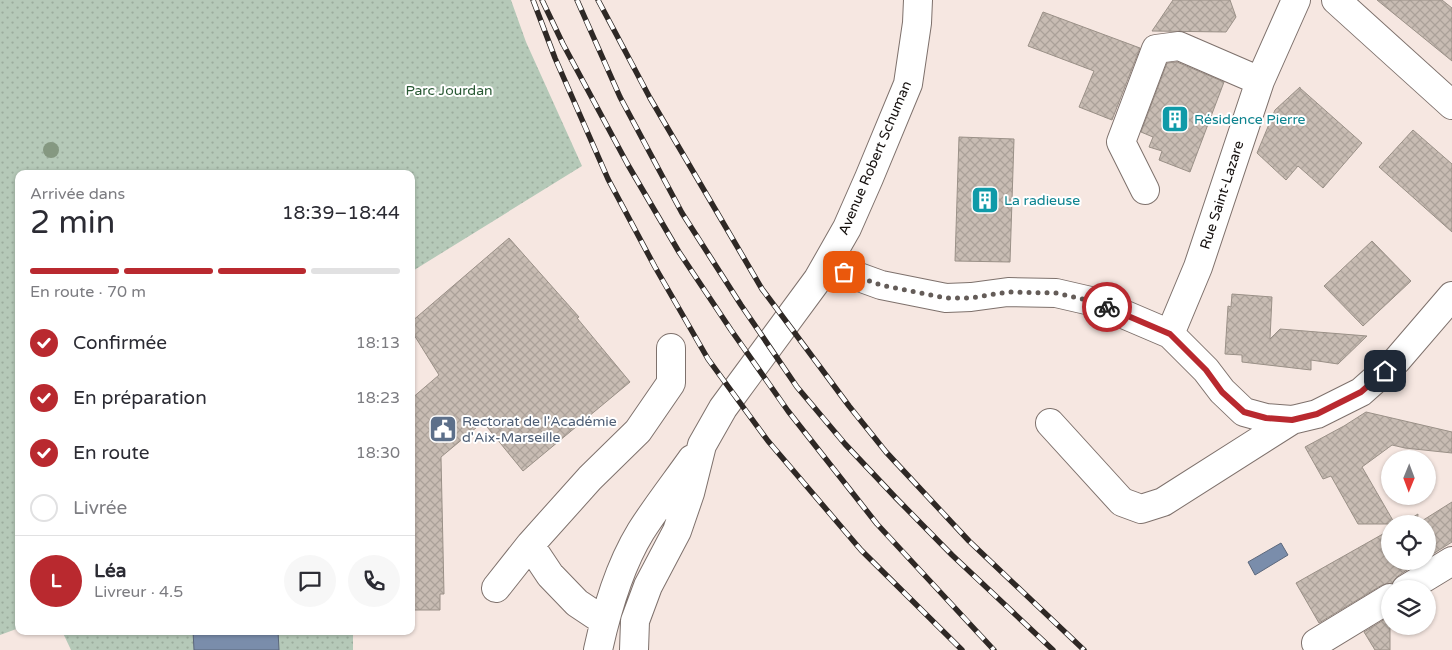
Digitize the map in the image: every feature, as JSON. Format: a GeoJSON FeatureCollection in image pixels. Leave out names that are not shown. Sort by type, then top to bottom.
{"type":"FeatureCollection","features":[{"type":"Feature","properties":{"kind":"street","name":"Avenue Robert Schuman"},"geometry":{"type":"LineString","coordinates":[[634,650],[635,621],[648,586],[677,531],[690,492],[702,445],[723,408],[807,296],[851,219],[908,84],[917,23],[918,0]]}},
{"type":"Feature","properties":{"kind":"street","name":"Rue Saint-Lazare"},"geometry":{"type":"LineString","coordinates":[[1170,334],[1198,267],[1260,81],[1296,0]]}},
{"type":"Feature","properties":{"kind":"street"},"geometry":{"type":"LineString","coordinates":[[1336,0],[1452,105]]}},
{"type":"Feature","properties":{"kind":"street"},"geometry":{"type":"LineString","coordinates":[[1145,190],[1121,142],[1156,49],[1180,46],[1260,81]]}},
{"type":"Feature","properties":{"kind":"street"},"geometry":{"type":"LineString","coordinates":[[826,265],[881,285],[946,298],[970,298],[1008,292],[1056,293],[1095,302],[1170,334],[1206,370],[1222,392],[1244,412],[1266,418],[1292,420],[1317,414],[1361,392],[1397,360],[1452,296]]}},
{"type":"Feature","properties":{"kind":"street"},"geometry":{"type":"LineString","coordinates":[[496,588],[530,545],[590,478],[638,430],[671,383],[671,348]]}},
{"type":"Feature","properties":{"kind":"street"},"geometry":{"type":"LineString","coordinates":[[1050,423],[1122,502],[1141,509],[1163,502],[1292,420]]}},
{"type":"Feature","properties":{"kind":"street"},"geometry":{"type":"LineString","coordinates":[[598,650],[604,621],[620,574],[641,532],[702,445]]}},
{"type":"Feature","properties":{"kind":"street"},"geometry":{"type":"LineString","coordinates":[[530,545],[550,575],[577,602],[604,621]]}},
{"type":"Feature","properties":{"kind":"street"},"geometry":{"type":"LineString","coordinates":[[1421,580],[1452,561]]}},
{"type":"Feature","properties":{"kind":"street"},"geometry":{"type":"LineString","coordinates":[[1316,643],[1381,603]]}},
{"type":"Feature","properties":{"kind":"green space","name":"Parc Jourdan"},"geometry":{"type":"Polygon","coordinates":[[[0,0],[511,0],[526,42],[582,166],[415,270],[415,170],[15,170],[15,629],[0,635],[0,0]]]}},
{"type":"Feature","properties":{"kind":"green space"},"geometry":{"type":"Polygon","coordinates":[[[64,635],[353,635],[353,650],[71,650],[64,635]]]}},
{"type":"Feature","properties":{"kind":"water"},"geometry":{"type":"Polygon","coordinates":[[[1281,543],[1288,555],[1255,575],[1248,562],[1281,543]]]}},
{"type":"Feature","properties":{"kind":"water"},"geometry":{"type":"Polygon","coordinates":[[[193,635],[278,635],[279,650],[194,650],[193,635]]]}},
{"type":"Feature","properties":{"kind":"building"},"geometry":{"type":"Polygon","coordinates":[[[1173,0],[1230,0],[1236,17],[1226,32],[1152,31],[1173,0]]]}},
{"type":"Feature","properties":{"kind":"building"},"geometry":{"type":"Polygon","coordinates":[[[1377,0],[1442,0],[1452,8],[1452,61],[1377,0]]]}},
{"type":"Feature","properties":{"kind":"building"},"geometry":{"type":"Polygon","coordinates":[[[1043,12],[1140,48],[1112,120],[1079,107],[1094,71],[1028,46],[1043,12]]]}},
{"type":"Feature","properties":{"kind":"building","name":"Résidence Pierre"},"geometry":{"type":"Polygon","coordinates":[[[1177,62],[1224,82],[1190,172],[1159,160],[1162,151],[1149,147],[1153,137],[1141,132],[1167,63],[1177,62]]]}},
{"type":"Feature","properties":{"kind":"building"},"geometry":{"type":"Polygon","coordinates":[[[1300,87],[1362,143],[1323,188],[1298,166],[1286,180],[1257,153],[1275,110],[1300,87]]]}},
{"type":"Feature","properties":{"kind":"building"},"geometry":{"type":"Polygon","coordinates":[[[1413,130],[1452,164],[1452,232],[1379,167],[1413,130]]]}},
{"type":"Feature","properties":{"kind":"building","name":"La radieuse"},"geometry":{"type":"Polygon","coordinates":[[[959,137],[1014,139],[1010,262],[955,261],[959,137]]]}},
{"type":"Feature","properties":{"kind":"building"},"geometry":{"type":"Polygon","coordinates":[[[509,238],[579,317],[577,318],[630,382],[523,471],[483,422],[441,457],[444,594],[440,594],[440,610],[415,610],[415,396],[439,375],[415,336],[415,319],[509,238]]]}},
{"type":"Feature","properties":{"kind":"building"},"geometry":{"type":"Polygon","coordinates":[[[1372,241],[1411,281],[1363,326],[1324,286],[1372,241]]]}},
{"type":"Feature","properties":{"kind":"building"},"geometry":{"type":"Polygon","coordinates":[[[1232,294],[1272,297],[1270,339],[1280,329],[1367,336],[1338,364],[1311,360],[1311,370],[1242,362],[1242,355],[1225,354],[1228,306],[1231,307],[1232,294]]]}},
{"type":"Feature","properties":{"kind":"building"},"geometry":{"type":"Polygon","coordinates":[[[1366,412],[1452,432],[1452,453],[1392,445],[1385,450],[1381,450],[1381,453],[1362,467],[1381,500],[1381,505],[1384,505],[1390,515],[1381,515],[1381,524],[1358,524],[1331,476],[1323,479],[1305,447],[1366,412]]]}},
{"type":"Feature","properties":{"kind":"building"},"geometry":{"type":"Polygon","coordinates":[[[1452,502],[1452,542],[1436,552],[1436,515],[1431,515],[1452,502]]]}},
{"type":"Feature","properties":{"kind":"building"},"geometry":{"type":"Polygon","coordinates":[[[1381,535],[1381,570],[1407,570],[1395,580],[1381,580],[1381,586],[1319,623],[1296,583],[1381,535]]]}},
{"type":"Feature","properties":{"kind":"building"},"geometry":{"type":"Polygon","coordinates":[[[1381,622],[1381,635],[1390,635],[1390,650],[1375,650],[1364,632],[1381,622]]]}},
{"type":"Feature","properties":{"kind":"railway"},"geometry":{"type":"LineString","coordinates":[[533,0],[555,58],[608,179],[655,267],[708,359],[768,441],[861,550],[962,650]]}},
{"type":"Feature","properties":{"kind":"railway"},"geometry":{"type":"LineString","coordinates":[[542,0],[563,44],[628,165],[679,252],[731,330],[788,411],[877,524],[994,650]]}},
{"type":"Feature","properties":{"kind":"railway"},"geometry":{"type":"LineString","coordinates":[[577,0],[620,97],[682,213],[741,305],[797,387],[845,444],[896,498],[952,555],[1053,650]]}},
{"type":"Feature","properties":{"kind":"railway"},"geometry":{"type":"LineString","coordinates":[[598,0],[650,98],[762,289],[849,406],[886,452],[969,541],[1084,650]]}},
{"type":"Feature","properties":{"kind":"way so far"},"geometry":{"type":"LineString","coordinates":[[844,272],[881,285],[946,298],[970,298],[1008,292],[1056,293],[1095,302],[1107,307]]}},
{"type":"Feature","properties":{"kind":"place","name":"Résidence Pierre"},"geometry":{"type":"Point","coordinates":[1175,119]}},
{"type":"Feature","properties":{"kind":"place","name":"La radieuse"},"geometry":{"type":"Point","coordinates":[985,200]}},
{"type":"Feature","properties":{"kind":"place","name":"Rectorat de l'Académie d'Aix-Marseille"},"geometry":{"type":"Point","coordinates":[443,429]}},
{"type":"Feature","properties":{"kind":"route"},"geometry":{"type":"LineString","coordinates":[[1107,307],[1170,334],[1206,370],[1222,392],[1244,412],[1266,418],[1292,420],[1317,414],[1361,392],[1385,371]]}}]}
